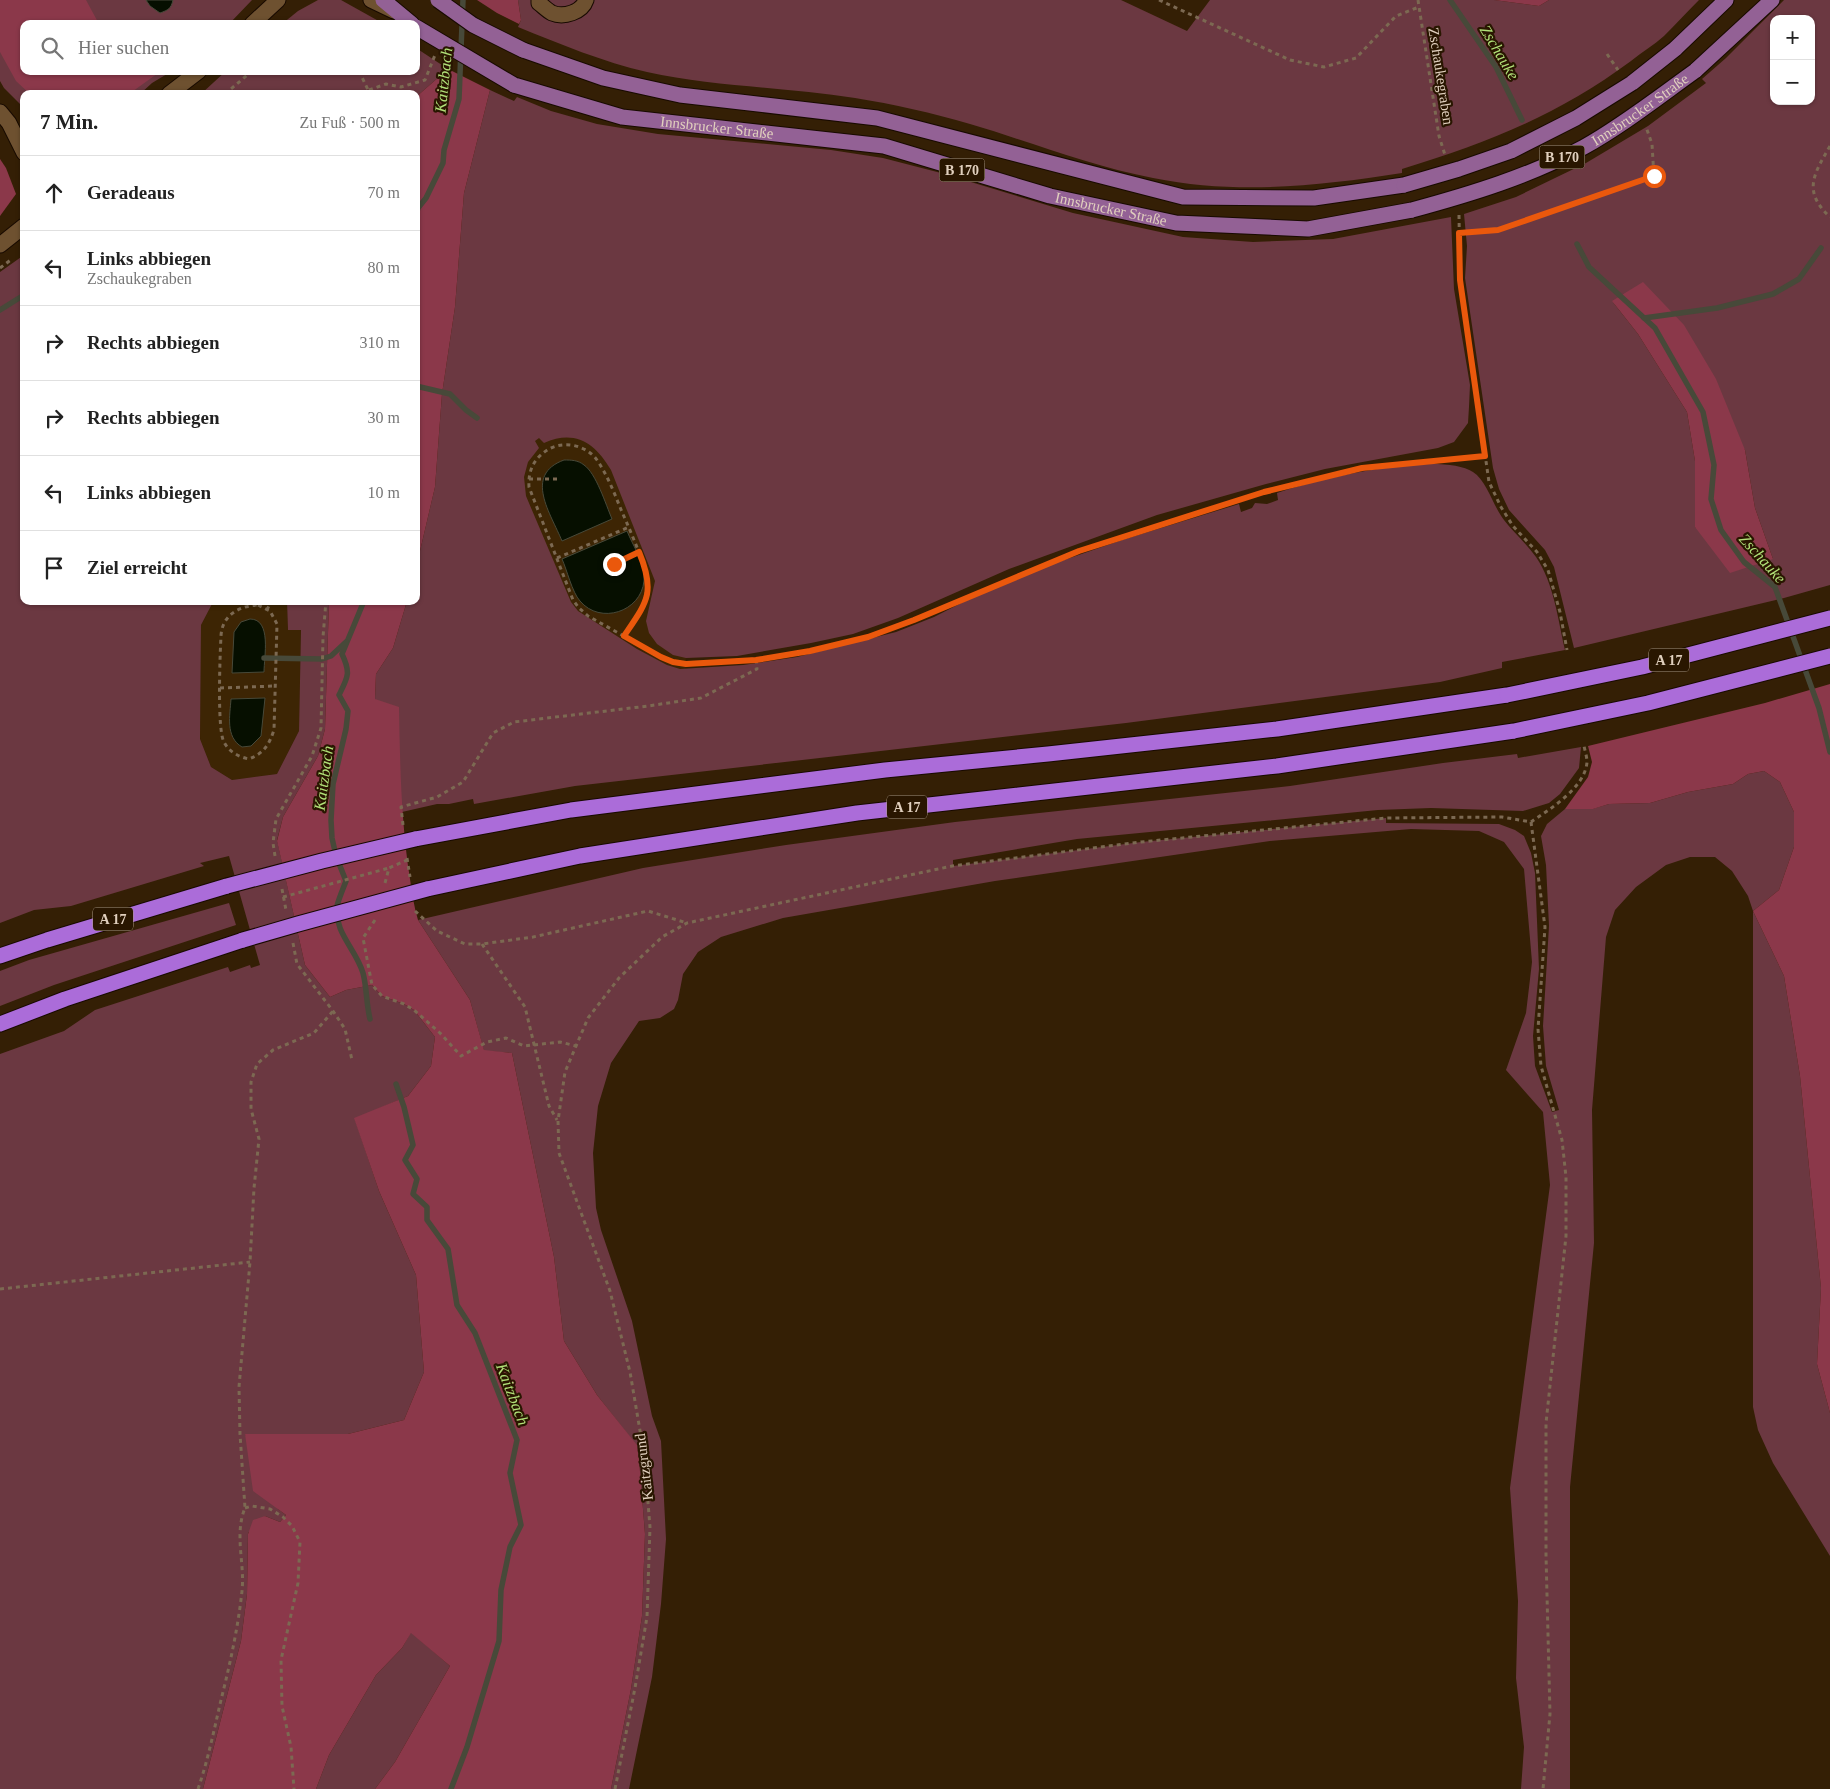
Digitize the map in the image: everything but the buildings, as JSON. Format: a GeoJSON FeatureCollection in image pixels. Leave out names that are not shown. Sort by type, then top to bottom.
{"type":"FeatureCollection","features":[{"type":"Feature","properties":{"kind":"highway","name":"A 17"},"geometry":{"type":"LineString","coordinates":[[0,956],[65,934],[226,886],[322,861],[416,839],[572,810],[885,770],[1277,729],[1507,695],[1642,667],[1830,618]]}},
{"type":"Feature","properties":{"kind":"highway","name":"A 17"},"geometry":{"type":"LineString","coordinates":[[0,1024],[64,999],[243,940],[427,889],[580,856],[857,813],[1277,766],[1514,731],[1648,703],[1830,656]]}},
{"type":"Feature","properties":{"kind":"main road"},"geometry":{"type":"LineString","coordinates":[[371,0],[395,11]]}},
{"type":"Feature","properties":{"kind":"main road"},"geometry":{"type":"LineString","coordinates":[[383,0],[406,20]]}},
{"type":"Feature","properties":{"kind":"main road","name":"Innsbrucker Straße"},"geometry":{"type":"LineString","coordinates":[[438,0],[473,25],[523,50],[603,78],[680,95],[877,118],[1183,197],[1314,198],[1404,185],[1459,169],[1519,146],[1576,118],[1624,88],[1675,49],[1726,0]]}},
{"type":"Feature","properties":{"kind":"main road"},"geometry":{"type":"LineString","coordinates":[[539,0],[539,3],[552,13],[570,15],[584,6],[586,0]]}},
{"type":"Feature","properties":{"kind":"main road","name":"Innsbrucker Straße"},"geometry":{"type":"LineString","coordinates":[[420,29],[514,85],[622,117],[884,146],[1050,196],[1176,223],[1308,229],[1412,210],[1466,196],[1518,178],[1585,146],[1647,106],[1695,71],[1772,0]]}},
{"type":"Feature","properties":{"kind":"main road"},"geometry":{"type":"LineString","coordinates":[[257,20],[278,1]]}},
{"type":"Feature","properties":{"kind":"main road"},"geometry":{"type":"LineString","coordinates":[[180,90],[195,75]]}},
{"type":"Feature","properties":{"kind":"main road"},"geometry":{"type":"LineString","coordinates":[[175,90],[187,82]]}},
{"type":"Feature","properties":{"kind":"main road"},"geometry":{"type":"LineString","coordinates":[[4,118],[20,128]]}},
{"type":"Feature","properties":{"kind":"main road"},"geometry":{"type":"LineString","coordinates":[[4,118],[20,146]]}},
{"type":"Feature","properties":{"kind":"main road"},"geometry":{"type":"LineString","coordinates":[[0,245],[20,229]]}},
{"type":"Feature","properties":{"kind":"path"},"geometry":{"type":"LineString","coordinates":[[1159,0],[1290,60],[1324,67],[1356,58],[1396,16],[1419,7]]}},
{"type":"Feature","properties":{"kind":"path","name":"Zschaukegraben"},"geometry":{"type":"LineString","coordinates":[[1418,0],[1439,136],[1446,155]]}},
{"type":"Feature","properties":{"kind":"path"},"geometry":{"type":"LineString","coordinates":[[373,90],[386,84],[401,87],[425,80],[436,53]]}},
{"type":"Feature","properties":{"kind":"path"},"geometry":{"type":"LineString","coordinates":[[1607,54],[1618,70]]}},
{"type":"Feature","properties":{"kind":"path"},"geometry":{"type":"LineString","coordinates":[[230,90],[247,75]]}},
{"type":"Feature","properties":{"kind":"path"},"geometry":{"type":"LineString","coordinates":[[361,75],[368,90]]}},
{"type":"Feature","properties":{"kind":"path"},"geometry":{"type":"LineString","coordinates":[[1459,233],[1498,230],[1654,176],[1652,144],[1646,128]]}},
{"type":"Feature","properties":{"kind":"path"},"geometry":{"type":"LineString","coordinates":[[1830,146],[1814,173],[1814,194],[1820,208],[1830,217]]}},
{"type":"Feature","properties":{"kind":"path"},"geometry":{"type":"LineString","coordinates":[[1459,215],[1460,280],[1489,482],[1513,526],[1537,552],[1548,570],[1560,612],[1567,650]]}},
{"type":"Feature","properties":{"kind":"path"},"geometry":{"type":"LineString","coordinates":[[624,636],[643,607],[649,584],[647,572],[613,490],[597,460],[586,451],[573,445],[552,447],[533,464],[529,487],[573,600],[588,616],[624,636],[673,662],[686,664],[756,660],[810,651],[868,637],[914,620],[1079,551],[1264,492],[1362,468],[1485,456]]}},
{"type":"Feature","properties":{"kind":"path"},"geometry":{"type":"LineString","coordinates":[[529,479],[559,479]]}},
{"type":"Feature","properties":{"kind":"path"},"geometry":{"type":"LineString","coordinates":[[557,558],[628,527]]}},
{"type":"Feature","properties":{"kind":"path"},"geometry":{"type":"LineString","coordinates":[[614,564],[639,552]]}},
{"type":"Feature","properties":{"kind":"path"},"geometry":{"type":"LineString","coordinates":[[258,605],[274,617],[277,624],[275,686],[274,730],[270,743],[265,750],[249,759],[238,756],[229,750],[220,734],[221,636],[224,622],[230,615],[243,607],[258,605]]}},
{"type":"Feature","properties":{"kind":"path"},"geometry":{"type":"LineString","coordinates":[[267,610],[269,605]]}},
{"type":"Feature","properties":{"kind":"path"},"geometry":{"type":"LineString","coordinates":[[276,861],[272,843],[276,819],[312,756],[321,728],[326,605]]}},
{"type":"Feature","properties":{"kind":"path"},"geometry":{"type":"LineString","coordinates":[[401,807],[438,797],[463,782],[493,733],[514,722],[702,698],[757,669],[756,660]]}},
{"type":"Feature","properties":{"kind":"path"},"geometry":{"type":"LineString","coordinates":[[220,688],[275,686]]}},
{"type":"Feature","properties":{"kind":"path"},"geometry":{"type":"LineString","coordinates":[[558,1121],[565,1072],[588,1018],[619,978],[662,937],[687,923],[952,866],[1141,842],[1386,818],[1502,817],[1531,822],[1561,801],[1578,782],[1584,773],[1587,761],[1584,746]]}},
{"type":"Feature","properties":{"kind":"path"},"geometry":{"type":"LineString","coordinates":[[1531,822],[1545,927],[1538,1028],[1541,1066],[1562,1140],[1566,1177],[1566,1236],[1546,1423],[1546,1555],[1550,1714],[1543,1789]]}},
{"type":"Feature","properties":{"kind":"path"},"geometry":{"type":"LineString","coordinates":[[283,898],[390,868]]}},
{"type":"Feature","properties":{"kind":"path"},"geometry":{"type":"LineString","coordinates":[[282,888],[287,916]]}},
{"type":"Feature","properties":{"kind":"path"},"geometry":{"type":"LineString","coordinates":[[407,913],[415,911],[437,931],[465,944],[482,944],[533,937],[648,911],[687,923]]}},
{"type":"Feature","properties":{"kind":"path"},"geometry":{"type":"LineString","coordinates":[[375,920],[383,918]]}},
{"type":"Feature","properties":{"kind":"path"},"geometry":{"type":"LineString","coordinates":[[291,935],[297,964],[345,1030],[352,1060]]}},
{"type":"Feature","properties":{"kind":"path"},"geometry":{"type":"LineString","coordinates":[[363,938],[372,985],[382,996],[414,1010],[440,1033],[461,1056],[487,1042],[506,1038],[524,1046],[560,1042],[576,1046]]}},
{"type":"Feature","properties":{"kind":"path"},"geometry":{"type":"LineString","coordinates":[[482,944],[524,1007],[549,1106],[558,1121]]}},
{"type":"Feature","properties":{"kind":"path"},"geometry":{"type":"LineString","coordinates":[[198,1789],[206,1767],[236,1635],[243,1588],[239,1532],[241,1517],[245,1508],[240,1434],[240,1386],[259,1138],[251,1109],[250,1082],[257,1064],[273,1050],[314,1033],[333,1011]]}},
{"type":"Feature","properties":{"kind":"path","name":"Kaitzgrund"},"geometry":{"type":"LineString","coordinates":[[558,1121],[559,1153],[610,1291],[630,1372],[646,1472],[650,1528],[646,1617],[635,1688],[615,1789]]}},
{"type":"Feature","properties":{"kind":"path"},"geometry":{"type":"LineString","coordinates":[[0,1289],[250,1262]]}},
{"type":"Feature","properties":{"kind":"path"},"geometry":{"type":"LineString","coordinates":[[245,1508],[252,1506],[270,1509],[283,1517],[292,1526],[300,1542],[298,1583],[281,1660],[282,1706],[291,1747],[294,1789]]}},
{"type":"Feature","properties":{"kind":"shaded area"},"geometry":{"type":"Polygon","coordinates":[[[0,0],[252,0],[233,20],[20,20],[20,75],[165,75],[144,90],[20,90],[20,104],[4,88],[0,81],[0,0]]]}},
{"type":"Feature","properties":{"kind":"shaded area"},"geometry":{"type":"Polygon","coordinates":[[[0,0],[86,0],[97,20],[20,20],[20,75],[155,75],[135,90],[26,90],[16,81],[0,52],[0,0]]]}},
{"type":"Feature","properties":{"kind":"shaded area"},"geometry":{"type":"Polygon","coordinates":[[[146,0],[173,0],[169,9],[160,13],[150,6],[146,0]]]}},
{"type":"Feature","properties":{"kind":"shaded area"},"geometry":{"type":"Polygon","coordinates":[[[318,0],[341,0],[377,20],[287,20],[298,11],[318,0]]]}},
{"type":"Feature","properties":{"kind":"shaded area"},"geometry":{"type":"Polygon","coordinates":[[[477,0],[518,0],[521,20],[519,24],[497,13],[477,0]]]}},
{"type":"Feature","properties":{"kind":"shaded area"},"geometry":{"type":"Polygon","coordinates":[[[518,0],[1121,0],[1187,31],[1210,0],[1494,0],[1539,6],[1549,0],[1699,0],[1660,39],[1604,80],[1549,112],[1493,138],[1402,169],[1402,173],[1309,185],[1247,187],[1185,183],[1130,173],[956,120],[884,103],[829,94],[698,81],[631,68],[582,52],[518,27],[521,20],[518,0]]]}},
{"type":"Feature","properties":{"kind":"shaded area"},"geometry":{"type":"Polygon","coordinates":[[[1494,0],[1549,0],[1539,6],[1494,0]]]}},
{"type":"Feature","properties":{"kind":"shaded area"},"geometry":{"type":"Polygon","coordinates":[[[1784,0],[1830,0],[1830,585],[1784,598],[1574,648],[1554,567],[1545,550],[1509,510],[1499,489],[1493,468],[1465,278],[1467,246],[1464,214],[1516,197],[1586,163],[1648,126],[1706,83],[1702,79],[1726,58],[1784,0]],[[1612,301],[1638,334],[1687,412],[1695,461],[1695,527],[1773,559],[1755,508],[1745,450],[1612,301]]]}},
{"type":"Feature","properties":{"kind":"shaded area"},"geometry":{"type":"Polygon","coordinates":[[[420,51],[448,69],[420,94],[420,90],[205,90],[222,75],[420,75],[420,51]]]}},
{"type":"Feature","properties":{"kind":"shaded area"},"geometry":{"type":"Polygon","coordinates":[[[448,69],[490,90],[464,193],[455,307],[442,394],[435,487],[420,551],[420,94],[448,69]]]}},
{"type":"Feature","properties":{"kind":"shaded area"},"geometry":{"type":"Polygon","coordinates":[[[490,90],[514,101],[517,97],[551,111],[597,124],[658,134],[831,150],[883,158],[941,173],[1073,213],[1183,237],[1253,242],[1333,239],[1451,217],[1454,289],[1470,385],[1468,423],[1454,442],[1438,448],[1325,469],[1157,515],[1009,569],[898,618],[853,634],[737,656],[686,658],[673,655],[657,644],[649,633],[646,621],[655,581],[611,470],[598,452],[583,441],[575,438],[565,438],[544,443],[539,438],[535,441],[539,448],[528,462],[524,477],[526,496],[571,602],[578,611],[637,649],[667,665],[680,669],[743,665],[797,657],[896,632],[934,617],[973,597],[1041,568],[1122,540],[1239,504],[1241,512],[1252,508],[1255,503],[1267,504],[1278,500],[1277,493],[1347,474],[1406,465],[1433,464],[1456,466],[1473,472],[1478,476],[1504,520],[1536,557],[1551,590],[1565,650],[1502,662],[1502,668],[1440,682],[1126,723],[575,786],[474,804],[473,799],[449,804],[437,804],[402,812],[375,699],[376,674],[393,648],[406,605],[420,605],[420,551],[435,487],[442,394],[455,307],[464,193],[490,90]]]}},
{"type":"Feature","properties":{"kind":"shaded area"},"geometry":{"type":"Polygon","coordinates":[[[0,159],[6,168],[16,194],[0,216],[0,159]]]}},
{"type":"Feature","properties":{"kind":"shaded area"},"geometry":{"type":"Polygon","coordinates":[[[20,258],[20,605],[211,605],[201,625],[200,739],[211,767],[232,780],[277,774],[299,731],[301,630],[288,630],[287,605],[329,605],[325,729],[318,756],[283,817],[277,840],[305,965],[330,997],[346,990],[372,985],[382,996],[414,1010],[435,1037],[431,1066],[408,1096],[355,1119],[379,1191],[416,1275],[424,1372],[404,1420],[348,1434],[245,1434],[278,1509],[286,1515],[280,1522],[265,1516],[248,1533],[247,1594],[241,1641],[203,1789],[0,1789],[0,1054],[64,1031],[95,1010],[228,967],[230,972],[250,965],[251,968],[260,965],[229,856],[200,863],[204,866],[71,906],[34,910],[0,923],[0,272],[20,258]]]}},
{"type":"Feature","properties":{"kind":"shaded area"},"geometry":{"type":"Polygon","coordinates":[[[1643,282],[1684,325],[1716,379],[1745,450],[1755,508],[1773,559],[1730,573],[1695,527],[1695,461],[1687,412],[1638,334],[1612,301],[1643,282]]]}},
{"type":"Feature","properties":{"kind":"shaded area"},"geometry":{"type":"Polygon","coordinates":[[[549,429],[612,442],[686,652],[685,690],[589,645],[515,493],[519,433],[549,429]]]}},
{"type":"Feature","properties":{"kind":"shaded area"},"geometry":{"type":"Polygon","coordinates":[[[564,460],[579,462],[593,475],[612,519],[562,541],[547,507],[542,485],[545,475],[552,467],[564,460]]]}},
{"type":"Feature","properties":{"kind":"shaded area"},"geometry":{"type":"Polygon","coordinates":[[[627,531],[643,569],[644,581],[641,592],[636,601],[618,612],[598,612],[588,608],[580,601],[575,592],[562,559],[627,531]]]}},
{"type":"Feature","properties":{"kind":"shaded area"},"geometry":{"type":"Polygon","coordinates":[[[211,605],[287,605],[288,630],[301,630],[299,731],[277,774],[232,780],[211,767],[200,739],[201,625],[211,605]]]}},
{"type":"Feature","properties":{"kind":"shaded area"},"geometry":{"type":"Polygon","coordinates":[[[329,605],[406,605],[393,648],[376,674],[375,699],[399,707],[403,815],[407,858],[418,920],[470,1000],[484,1050],[512,1053],[554,1257],[564,1341],[597,1395],[637,1445],[645,1534],[642,1616],[631,1689],[611,1789],[375,1789],[395,1762],[450,1666],[411,1633],[402,1648],[376,1675],[329,1755],[316,1789],[203,1789],[241,1641],[247,1594],[248,1534],[253,1520],[265,1516],[280,1522],[286,1515],[253,1491],[245,1434],[348,1434],[404,1420],[424,1372],[416,1275],[379,1191],[354,1118],[408,1096],[431,1066],[435,1037],[414,1010],[382,996],[372,985],[346,990],[330,997],[305,965],[277,841],[283,817],[318,756],[325,729],[329,605]]]}},
{"type":"Feature","properties":{"kind":"shaded area"},"geometry":{"type":"Polygon","coordinates":[[[250,619],[257,621],[264,632],[264,672],[232,673],[234,632],[241,622],[250,619]]]}},
{"type":"Feature","properties":{"kind":"shaded area"},"geometry":{"type":"Polygon","coordinates":[[[1830,684],[1830,1413],[1817,1364],[1821,1288],[1800,1076],[1784,976],[1753,911],[1779,890],[1794,847],[1794,812],[1780,782],[1764,771],[1748,774],[1733,784],[1688,792],[1650,803],[1609,804],[1593,809],[1565,809],[1588,777],[1592,762],[1588,746],[1765,703],[1830,684]]]}},
{"type":"Feature","properties":{"kind":"shaded area"},"geometry":{"type":"Polygon","coordinates":[[[265,698],[261,736],[251,746],[242,747],[233,738],[231,732],[231,699],[265,698]]]}},
{"type":"Feature","properties":{"kind":"shaded area"},"geometry":{"type":"Polygon","coordinates":[[[1581,747],[1579,768],[1560,794],[1549,803],[1523,811],[1431,808],[1378,810],[1077,839],[953,860],[953,866],[1141,842],[1386,818],[1386,823],[1499,824],[1515,830],[1524,836],[1531,853],[1535,873],[1539,969],[1533,1036],[1535,1066],[1552,1112],[1559,1110],[1546,1066],[1543,1026],[1549,926],[1546,865],[1541,836],[1547,824],[1565,809],[1592,809],[1609,804],[1650,803],[1688,792],[1733,784],[1748,774],[1764,771],[1780,782],[1794,812],[1794,847],[1779,890],[1753,911],[1748,896],[1732,871],[1715,857],[1690,857],[1666,865],[1636,887],[1615,910],[1606,937],[1592,1110],[1594,1243],[1570,1487],[1570,1789],[1521,1789],[1524,1747],[1516,1678],[1518,1601],[1510,1488],[1550,1185],[1543,1112],[1506,1070],[1526,1013],[1532,962],[1524,869],[1504,842],[1479,831],[1411,829],[1270,841],[995,881],[783,918],[721,937],[698,952],[683,974],[678,1000],[674,1009],[660,1018],[639,1021],[611,1063],[598,1106],[593,1153],[596,1208],[601,1230],[632,1321],[652,1416],[661,1441],[666,1539],[661,1604],[652,1677],[629,1789],[611,1789],[631,1689],[642,1616],[645,1534],[637,1446],[597,1395],[564,1341],[554,1257],[512,1053],[484,1051],[470,1000],[418,920],[643,868],[786,845],[955,822],[1290,786],[1517,754],[1518,758],[1581,747]]]}},
{"type":"Feature","properties":{"kind":"shaded area"},"geometry":{"type":"Polygon","coordinates":[[[229,903],[236,925],[54,985],[0,1006],[0,971],[29,960],[229,903]]]}},
{"type":"Feature","properties":{"kind":"shaded area"},"geometry":{"type":"Polygon","coordinates":[[[1753,911],[1784,976],[1800,1076],[1821,1288],[1817,1364],[1830,1413],[1830,1556],[1773,1463],[1758,1430],[1753,1407],[1753,911]]]}},
{"type":"Feature","properties":{"kind":"shaded area"},"geometry":{"type":"Polygon","coordinates":[[[411,1632],[450,1666],[395,1762],[375,1789],[316,1789],[329,1755],[376,1675],[402,1648],[411,1632]]]}},
{"type":"Feature","properties":{"kind":"waterway","name":"Kaitzbach"},"geometry":{"type":"LineString","coordinates":[[420,206],[426,198],[443,163],[444,150],[459,99],[463,0]]}},
{"type":"Feature","properties":{"kind":"waterway","name":"Zschauke"},"geometry":{"type":"LineString","coordinates":[[1450,0],[1496,67],[1522,120]]}},
{"type":"Feature","properties":{"kind":"waterway","name":"Zschauke"},"geometry":{"type":"LineString","coordinates":[[1577,244],[1589,267],[1655,328],[1703,412],[1714,465],[1711,499],[1721,530],[1744,562],[1775,587],[1819,708],[1830,752]]}},
{"type":"Feature","properties":{"kind":"waterway"},"geometry":{"type":"LineString","coordinates":[[1644,318],[1717,308],[1773,294],[1799,279],[1821,248]]}},
{"type":"Feature","properties":{"kind":"waterway"},"geometry":{"type":"LineString","coordinates":[[0,310],[20,298]]}},
{"type":"Feature","properties":{"kind":"waterway"},"geometry":{"type":"LineString","coordinates":[[420,387],[450,394],[477,418]]}},
{"type":"Feature","properties":{"kind":"waterway","name":"Kaitzbach"},"geometry":{"type":"LineString","coordinates":[[362,605],[342,654],[347,666],[347,675],[339,695],[348,711],[346,729],[333,784],[331,820],[336,856],[346,881],[337,906],[337,916],[342,933],[356,956],[363,973],[370,1019]]}},
{"type":"Feature","properties":{"kind":"waterway"},"geometry":{"type":"LineString","coordinates":[[264,658],[322,659],[331,656],[346,642]]}},
{"type":"Feature","properties":{"kind":"waterway","name":"Kaitzbach"},"geometry":{"type":"LineString","coordinates":[[396,1084],[404,1107],[413,1145],[405,1160],[417,1179],[413,1194],[427,1207],[427,1220],[448,1249],[457,1305],[475,1333],[517,1440],[510,1473],[521,1525],[510,1547],[501,1590],[499,1641],[467,1747],[451,1789]]}},
{"type":"Feature","properties":{"kind":"route"},"geometry":{"type":"LineString","coordinates":[[614,564],[639,552],[647,572],[649,584],[643,607],[624,636],[673,662],[686,664],[756,660],[810,651],[868,637],[914,620],[1079,551],[1264,492],[1362,468],[1485,456],[1460,280],[1459,233],[1498,230],[1654,176]]}}]}
